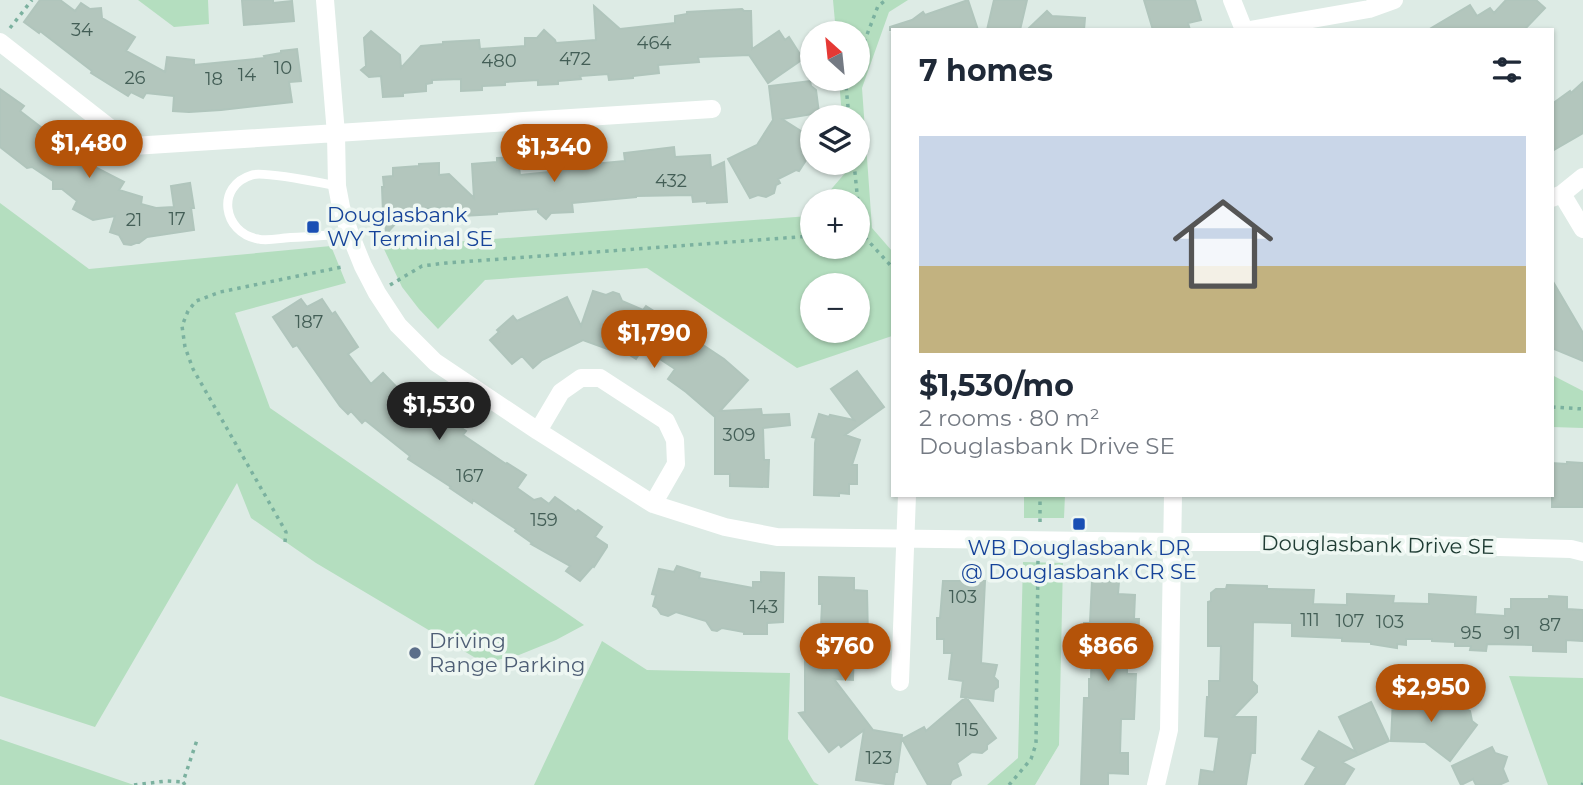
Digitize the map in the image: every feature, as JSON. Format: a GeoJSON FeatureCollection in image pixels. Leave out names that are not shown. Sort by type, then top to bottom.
{"type":"FeatureCollection","features":[{"type":"Feature","properties":{"kind":"street","name":"Douglasbank Drive SE"},"geometry":{"type":"LineString","coordinates":[[325,0],[336,134],[337,186],[350,234],[377,293],[398,325],[435,362],[653,504],[725,527],[777,537],[1322,542],[1571,549],[1583,552]]}},
{"type":"Feature","properties":{"kind":"street"},"geometry":{"type":"LineString","coordinates":[[1232,0],[1243,28]]}},
{"type":"Feature","properties":{"kind":"street"},"geometry":{"type":"LineString","coordinates":[[1261,28],[1369,9],[1394,0]]}},
{"type":"Feature","properties":{"kind":"street"},"geometry":{"type":"LineString","coordinates":[[2,38],[133,146],[712,109]]}},
{"type":"Feature","properties":{"kind":"street"},"geometry":{"type":"LineString","coordinates":[[1583,177],[1557,196],[1583,229]]}},
{"type":"Feature","properties":{"kind":"street"},"geometry":{"type":"LineString","coordinates":[[538,431],[562,392],[581,378],[600,378],[666,421],[675,440],[676,464],[653,504]]}},
{"type":"Feature","properties":{"kind":"street"},"geometry":{"type":"LineString","coordinates":[[900,682],[907,497]]}},
{"type":"Feature","properties":{"kind":"street"},"geometry":{"type":"LineString","coordinates":[[1156,785],[1169,730],[1173,497]]}},
{"type":"Feature","properties":{"kind":"lane"},"geometry":{"type":"LineString","coordinates":[[337,186],[255,173],[238,180],[228,193],[227,209],[243,234],[258,240],[350,234]]}},
{"type":"Feature","properties":{"kind":"path"},"geometry":{"type":"LineString","coordinates":[[2,38],[32,0]]}},
{"type":"Feature","properties":{"kind":"path"},"geometry":{"type":"LineString","coordinates":[[870,27],[878,6],[886,0]]}},
{"type":"Feature","properties":{"kind":"path"},"geometry":{"type":"LineString","coordinates":[[377,293],[422,266],[446,262],[800,237]]}},
{"type":"Feature","properties":{"kind":"path"},"geometry":{"type":"LineString","coordinates":[[870,244],[891,266]]}},
{"type":"Feature","properties":{"kind":"path"},"geometry":{"type":"LineString","coordinates":[[285,542],[286,532],[193,369],[185,347],[182,326],[188,311],[196,302],[220,292],[342,267]]}},
{"type":"Feature","properties":{"kind":"path"},"geometry":{"type":"LineString","coordinates":[[1554,407],[1583,409]]}},
{"type":"Feature","properties":{"kind":"path"},"geometry":{"type":"LineString","coordinates":[[1009,785],[1031,759],[1036,744],[1040,497]]}},
{"type":"Feature","properties":{"kind":"path"},"geometry":{"type":"LineString","coordinates":[[134,785],[166,781],[184,784],[198,737]]}},
{"type":"Feature","properties":{"kind":"green space"},"geometry":{"type":"Polygon","coordinates":[[[138,0],[208,0],[209,24],[174,27],[138,0]]]}},
{"type":"Feature","properties":{"kind":"green space"},"geometry":{"type":"Polygon","coordinates":[[[833,0],[908,0],[889,12],[870,65],[870,21],[835,21],[833,0]]]}},
{"type":"Feature","properties":{"kind":"green space"},"geometry":{"type":"Polygon","coordinates":[[[840,91],[862,91],[863,105],[841,105],[840,91]]]}},
{"type":"Feature","properties":{"kind":"green space"},"geometry":{"type":"Polygon","coordinates":[[[843,175],[868,175],[869,189],[831,189],[843,175]]]}},
{"type":"Feature","properties":{"kind":"green space"},"geometry":{"type":"Polygon","coordinates":[[[870,200],[872,228],[891,250],[891,336],[797,368],[647,268],[485,280],[438,329],[402,287],[383,247],[800,217],[800,259],[870,259],[870,200]]]}},
{"type":"Feature","properties":{"kind":"green space"},"geometry":{"type":"Polygon","coordinates":[[[0,203],[89,269],[331,246],[346,283],[235,313],[270,408],[584,625],[519,655],[484,663],[316,563],[251,518],[237,483],[95,727],[0,696],[0,203]]]}},
{"type":"Feature","properties":{"kind":"green space"},"geometry":{"type":"Polygon","coordinates":[[[1554,376],[1583,391],[1583,428],[1554,427],[1554,376]]]}},
{"type":"Feature","properties":{"kind":"green space"},"geometry":{"type":"Polygon","coordinates":[[[1024,497],[1065,497],[1064,518],[1024,518],[1024,497]]]}},
{"type":"Feature","properties":{"kind":"green space"},"geometry":{"type":"Polygon","coordinates":[[[1023,562],[1063,563],[1059,745],[1035,785],[987,785],[1018,758],[1023,562]]]}},
{"type":"Feature","properties":{"kind":"green space"},"geometry":{"type":"Polygon","coordinates":[[[602,641],[647,670],[790,673],[788,739],[814,782],[819,785],[534,785],[602,641]]]}},
{"type":"Feature","properties":{"kind":"green space"},"geometry":{"type":"Polygon","coordinates":[[[1509,676],[1583,678],[1583,785],[1548,785],[1509,676]]]}},
{"type":"Feature","properties":{"kind":"green space"},"geometry":{"type":"Polygon","coordinates":[[[0,739],[134,785],[0,785],[0,739]]]}},
{"type":"Feature","properties":{"kind":"building"},"geometry":{"type":"Polygon","coordinates":[[[40,0],[60,0],[75,11],[81,3],[90,9],[101,8],[102,18],[135,37],[126,51],[165,72],[167,57],[194,60],[194,65],[265,58],[264,56],[281,51],[297,49],[301,81],[289,82],[292,102],[221,110],[173,111],[174,96],[146,93],[143,98],[131,92],[128,96],[91,73],[92,71],[40,31],[39,33],[24,22],[40,0]]]}},
{"type":"Feature","properties":{"kind":"building"},"geometry":{"type":"Polygon","coordinates":[[[242,0],[273,0],[273,3],[292,1],[294,21],[244,25],[242,0]]]}},
{"type":"Feature","properties":{"kind":"building"},"geometry":{"type":"Polygon","coordinates":[[[968,0],[977,28],[890,30],[890,27],[912,20],[923,12],[925,15],[968,0]]]}},
{"type":"Feature","properties":{"kind":"building"},"geometry":{"type":"Polygon","coordinates":[[[994,0],[1027,0],[1020,28],[987,28],[994,0]]]}},
{"type":"Feature","properties":{"kind":"building"},"geometry":{"type":"Polygon","coordinates":[[[1144,0],[1195,0],[1201,20],[1188,23],[1189,28],[1152,28],[1144,0]]]}},
{"type":"Feature","properties":{"kind":"building"},"geometry":{"type":"Polygon","coordinates":[[[1506,0],[1536,0],[1545,8],[1526,28],[1431,28],[1470,5],[1477,16],[1490,8],[1494,13],[1506,0]]]}},
{"type":"Feature","properties":{"kind":"building"},"geometry":{"type":"Polygon","coordinates":[[[594,6],[620,29],[675,23],[675,16],[687,12],[742,9],[751,11],[752,49],[779,31],[785,40],[789,37],[800,54],[800,61],[768,83],[749,55],[698,57],[699,62],[658,65],[659,73],[609,80],[608,74],[580,76],[581,79],[558,81],[558,84],[538,85],[538,80],[505,82],[505,85],[482,86],[482,90],[461,91],[461,79],[432,80],[432,83],[426,84],[426,91],[383,97],[381,76],[369,77],[361,70],[366,66],[364,38],[371,31],[400,55],[401,68],[421,46],[443,42],[479,40],[480,49],[525,46],[525,38],[537,38],[544,30],[556,43],[596,40],[594,6]]]}},
{"type":"Feature","properties":{"kind":"building"},"geometry":{"type":"Polygon","coordinates":[[[1047,11],[1052,16],[1085,18],[1084,28],[1029,28],[1047,11]]]}},
{"type":"Feature","properties":{"kind":"building"},"geometry":{"type":"Polygon","coordinates":[[[800,82],[800,91],[816,91],[818,105],[800,105],[800,116],[782,119],[800,130],[799,171],[778,179],[780,183],[776,185],[774,193],[766,197],[758,195],[750,198],[728,159],[757,145],[773,120],[769,86],[800,82]]]}},
{"type":"Feature","properties":{"kind":"building"},"geometry":{"type":"Polygon","coordinates":[[[1583,82],[1583,133],[1554,150],[1554,103],[1570,91],[1571,93],[1583,82]]]}},
{"type":"Feature","properties":{"kind":"building"},"geometry":{"type":"Polygon","coordinates":[[[0,89],[24,106],[20,111],[46,131],[50,126],[66,137],[65,139],[89,157],[85,162],[124,182],[119,190],[142,197],[141,204],[156,208],[174,207],[171,186],[190,183],[194,230],[147,237],[131,245],[124,244],[119,235],[110,232],[115,216],[93,220],[73,209],[77,201],[62,189],[53,189],[53,181],[32,167],[27,168],[0,147],[0,89]]]}},
{"type":"Feature","properties":{"kind":"building"},"geometry":{"type":"Polygon","coordinates":[[[674,147],[675,157],[710,155],[711,168],[724,162],[727,202],[693,202],[692,195],[636,196],[572,203],[573,212],[551,213],[546,219],[538,209],[462,216],[461,206],[415,209],[408,210],[386,234],[383,177],[393,176],[393,168],[439,163],[439,175],[449,174],[474,198],[472,164],[497,162],[497,158],[518,157],[520,175],[550,172],[548,154],[569,152],[569,157],[592,155],[593,164],[625,161],[624,153],[674,147]]]}},
{"type":"Feature","properties":{"kind":"building"},"geometry":{"type":"Polygon","coordinates":[[[1554,283],[1583,333],[1583,361],[1554,349],[1554,283]]]}},
{"type":"Feature","properties":{"kind":"building"},"geometry":{"type":"Polygon","coordinates":[[[593,291],[606,295],[613,292],[619,294],[622,301],[643,310],[646,306],[701,341],[700,343],[748,380],[720,411],[761,409],[762,415],[789,414],[790,425],[763,428],[764,460],[769,460],[768,487],[730,486],[730,474],[715,474],[715,417],[668,379],[675,369],[643,348],[636,359],[615,346],[613,351],[583,340],[542,360],[533,368],[522,356],[512,364],[490,340],[513,316],[517,321],[567,297],[581,326],[593,291]]]}},
{"type":"Feature","properties":{"kind":"building"},"geometry":{"type":"Polygon","coordinates":[[[301,299],[307,307],[322,299],[332,314],[335,312],[358,347],[348,354],[371,384],[383,373],[410,401],[415,396],[449,423],[451,421],[466,431],[463,435],[526,475],[517,488],[534,500],[541,498],[549,504],[555,497],[602,527],[595,537],[607,547],[594,567],[580,581],[566,571],[570,566],[531,544],[515,531],[516,529],[473,500],[472,503],[408,459],[410,456],[365,420],[362,423],[351,411],[348,414],[297,345],[293,347],[273,317],[301,299]]]}},
{"type":"Feature","properties":{"kind":"building"},"geometry":{"type":"Polygon","coordinates":[[[857,371],[884,407],[845,435],[860,440],[852,465],[857,465],[857,484],[849,484],[849,494],[814,495],[816,438],[812,437],[819,414],[854,420],[831,389],[857,371]]]}},
{"type":"Feature","properties":{"kind":"building"},"geometry":{"type":"Polygon","coordinates":[[[1554,463],[1583,463],[1583,507],[1552,507],[1554,463]]]}},
{"type":"Feature","properties":{"kind":"building"},"geometry":{"type":"Polygon","coordinates":[[[677,566],[700,573],[699,578],[753,588],[753,582],[761,582],[761,572],[784,573],[783,622],[767,623],[767,634],[744,634],[722,628],[712,630],[706,621],[676,612],[668,616],[661,614],[653,606],[656,595],[652,594],[659,569],[674,572],[677,566]]]}},
{"type":"Feature","properties":{"kind":"building"},"geometry":{"type":"Polygon","coordinates":[[[819,577],[854,578],[854,590],[867,591],[868,639],[858,638],[858,644],[854,644],[853,680],[834,679],[873,730],[902,735],[893,785],[856,780],[864,730],[841,747],[839,744],[829,752],[799,713],[805,712],[805,657],[839,658],[816,635],[821,626],[819,577]]]}},
{"type":"Feature","properties":{"kind":"building"},"geometry":{"type":"Polygon","coordinates":[[[943,581],[985,581],[981,663],[997,665],[994,677],[998,681],[998,687],[994,690],[993,701],[961,697],[963,681],[949,679],[952,653],[944,653],[944,639],[937,639],[937,618],[940,618],[943,581]]]}},
{"type":"Feature","properties":{"kind":"building"},"geometry":{"type":"Polygon","coordinates":[[[1092,581],[1119,582],[1118,594],[1135,595],[1134,619],[1139,619],[1138,643],[1127,642],[1127,674],[1136,674],[1134,719],[1121,719],[1120,753],[1128,753],[1128,774],[1108,773],[1108,785],[1081,785],[1084,698],[1089,698],[1092,642],[1084,642],[1084,623],[1090,623],[1092,581]]]}},
{"type":"Feature","properties":{"kind":"building"},"geometry":{"type":"Polygon","coordinates":[[[1227,585],[1314,590],[1313,604],[1347,605],[1347,594],[1394,596],[1393,603],[1429,604],[1429,594],[1476,597],[1475,614],[1505,616],[1505,609],[1511,609],[1511,599],[1567,597],[1567,609],[1583,610],[1583,641],[1566,640],[1566,652],[1533,651],[1533,645],[1487,644],[1486,651],[1470,650],[1471,646],[1455,646],[1455,642],[1432,639],[1406,639],[1406,645],[1397,644],[1397,648],[1371,642],[1342,641],[1342,638],[1292,636],[1292,623],[1253,622],[1252,681],[1257,686],[1257,692],[1233,717],[1256,717],[1255,753],[1251,753],[1246,785],[1199,785],[1201,770],[1214,772],[1219,737],[1205,736],[1209,681],[1220,681],[1221,646],[1208,646],[1208,602],[1211,601],[1211,593],[1216,589],[1226,589],[1227,585]]]}},
{"type":"Feature","properties":{"kind":"building"},"geometry":{"type":"Polygon","coordinates":[[[1407,694],[1416,694],[1424,701],[1448,701],[1446,705],[1461,705],[1470,711],[1472,721],[1477,725],[1450,761],[1425,742],[1391,741],[1393,699],[1401,700],[1407,694]]]}},
{"type":"Feature","properties":{"kind":"building"},"geometry":{"type":"Polygon","coordinates":[[[966,697],[996,738],[982,753],[972,752],[957,763],[961,775],[952,780],[950,785],[928,785],[902,739],[924,727],[926,731],[966,697]]]}},
{"type":"Feature","properties":{"kind":"building"},"geometry":{"type":"Polygon","coordinates":[[[1371,702],[1389,741],[1342,762],[1354,769],[1344,785],[1305,785],[1316,767],[1302,759],[1319,731],[1356,752],[1339,717],[1371,702]]]}},
{"type":"Feature","properties":{"kind":"building"},"geometry":{"type":"Polygon","coordinates":[[[1492,747],[1495,753],[1507,757],[1503,769],[1508,781],[1499,785],[1476,785],[1473,779],[1461,785],[1452,766],[1492,747]]]}},
{"type":"Feature","properties":{"kind":"place","name":"Douglasbank WY Terminal SE"},"geometry":{"type":"Point","coordinates":[313,227]}},
{"type":"Feature","properties":{"kind":"place","name":"WB Douglasbank DR @ Douglasbank CR SE"},"geometry":{"type":"Point","coordinates":[1079,524]}},
{"type":"Feature","properties":{"kind":"place","name":"Driving Range Parking"},"geometry":{"type":"Point","coordinates":[415,653]}}]}
